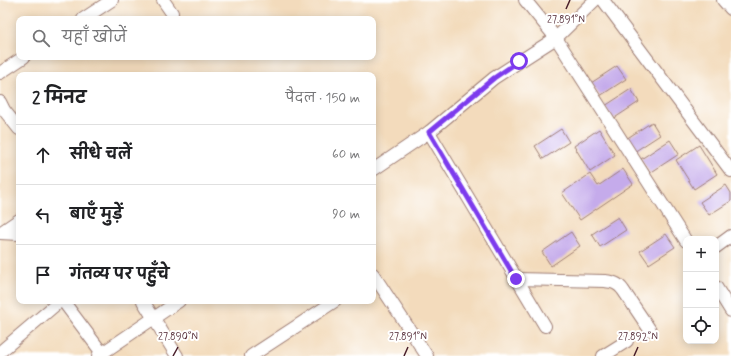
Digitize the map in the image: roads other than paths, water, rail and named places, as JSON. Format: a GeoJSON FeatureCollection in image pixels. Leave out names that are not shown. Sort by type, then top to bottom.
{"type":"FeatureCollection","features":[{"type":"Feature","properties":{"kind":"street"},"geometry":{"type":"LineString","coordinates":[[88,16],[112,0]]}},
{"type":"Feature","properties":{"kind":"street"},"geometry":{"type":"LineString","coordinates":[[163,0],[172,13]]}},
{"type":"Feature","properties":{"kind":"street"},"geometry":{"type":"LineString","coordinates":[[525,0],[556,38],[683,236]]}},
{"type":"Feature","properties":{"kind":"street"},"geometry":{"type":"LineString","coordinates":[[376,168],[429,132],[494,78],[556,38],[595,0]]}},
{"type":"Feature","properties":{"kind":"street"},"geometry":{"type":"LineString","coordinates":[[603,0],[731,172]]}},
{"type":"Feature","properties":{"kind":"street"},"geometry":{"type":"LineString","coordinates":[[723,0],[731,9]]}},
{"type":"Feature","properties":{"kind":"street"},"geometry":{"type":"LineString","coordinates":[[0,73],[20,60]]}},
{"type":"Feature","properties":{"kind":"street"},"geometry":{"type":"LineString","coordinates":[[1,109],[16,126]]}},
{"type":"Feature","properties":{"kind":"street"},"geometry":{"type":"LineString","coordinates":[[429,132],[545,326]]}},
{"type":"Feature","properties":{"kind":"street"},"geometry":{"type":"LineString","coordinates":[[0,233],[16,222]]}},
{"type":"Feature","properties":{"kind":"street"},"geometry":{"type":"LineString","coordinates":[[0,233],[16,234]]}},
{"type":"Feature","properties":{"kind":"street"},"geometry":{"type":"LineString","coordinates":[[719,244],[731,236]]}},
{"type":"Feature","properties":{"kind":"street"},"geometry":{"type":"LineString","coordinates":[[516,279],[614,282],[624,290],[650,330]]}},
{"type":"Feature","properties":{"kind":"street"},"geometry":{"type":"LineString","coordinates":[[376,280],[427,356]]}},
{"type":"Feature","properties":{"kind":"street"},"geometry":{"type":"LineString","coordinates":[[719,292],[731,311]]}},
{"type":"Feature","properties":{"kind":"street"},"geometry":{"type":"LineString","coordinates":[[0,352],[56,304]]}},
{"type":"Feature","properties":{"kind":"street"},"geometry":{"type":"LineString","coordinates":[[65,304],[100,355],[175,304]]}},
{"type":"Feature","properties":{"kind":"street"},"geometry":{"type":"LineString","coordinates":[[145,304],[177,356]]}},
{"type":"Feature","properties":{"kind":"street"},"geometry":{"type":"LineString","coordinates":[[250,356],[268,351],[331,304]]}},
{"type":"Feature","properties":{"kind":"street"},"geometry":{"type":"LineString","coordinates":[[604,356],[627,341]]}}]}
